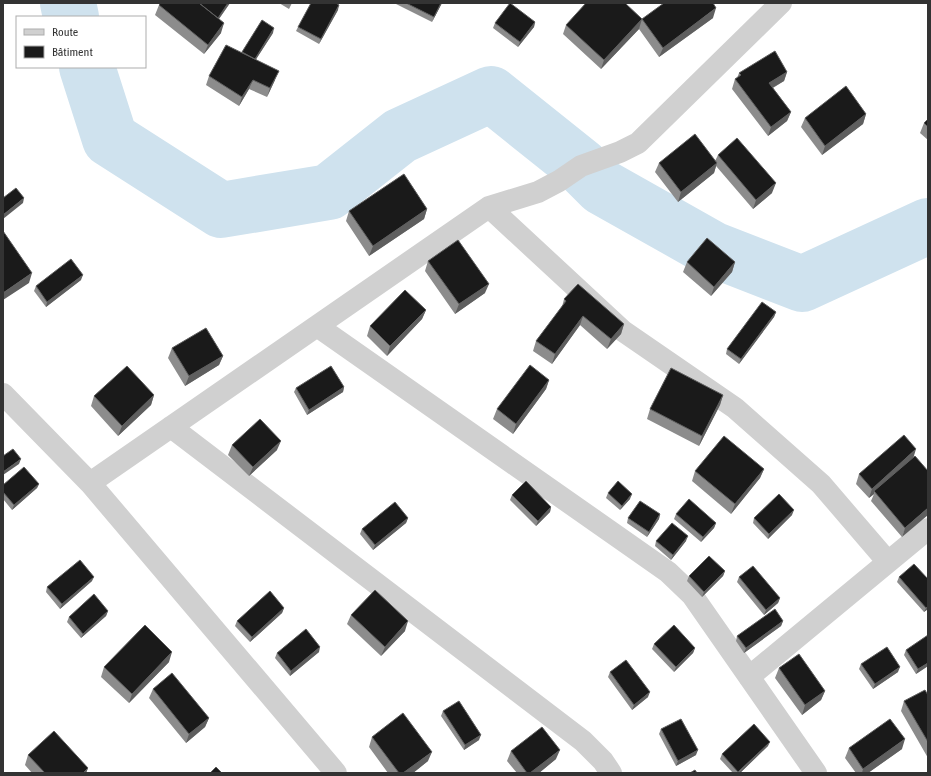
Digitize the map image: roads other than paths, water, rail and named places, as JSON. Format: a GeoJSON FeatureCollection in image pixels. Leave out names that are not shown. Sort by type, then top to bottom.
{"type":"FeatureCollection","features":[{"type":"Feature","properties":{"kind":"street"},"geometry":{"type":"LineString","coordinates":[[90,483],[489,207],[538,192],[559,181],[581,166],[620,152],[638,143],[781,3]]}},
{"type":"Feature","properties":{"kind":"street"},"geometry":{"type":"LineString","coordinates":[[489,207],[623,331],[735,408],[821,484],[888,562]]}},
{"type":"Feature","properties":{"kind":"street"},"geometry":{"type":"LineString","coordinates":[[318,326],[668,572],[692,595],[816,773]]}},
{"type":"Feature","properties":{"kind":"street"},"geometry":{"type":"LineString","coordinates":[[3,394],[90,483],[336,773]]}},
{"type":"Feature","properties":{"kind":"street"},"geometry":{"type":"LineString","coordinates":[[171,427],[583,741],[603,760],[612,773]]}},
{"type":"Feature","properties":{"kind":"street"},"geometry":{"type":"LineString","coordinates":[[749,677],[928,529]]}},
{"type":"Feature","properties":{"kind":"waterway"},"geometry":{"type":"LineString","coordinates":[[68,3],[71,16]]}},
{"type":"Feature","properties":{"kind":"waterway"},"geometry":{"type":"LineString","coordinates":[[87,68],[110,139],[221,210],[329,192],[400,136],[491,94],[581,166],[602,187],[712,249],[802,284],[928,226]]}}]}
